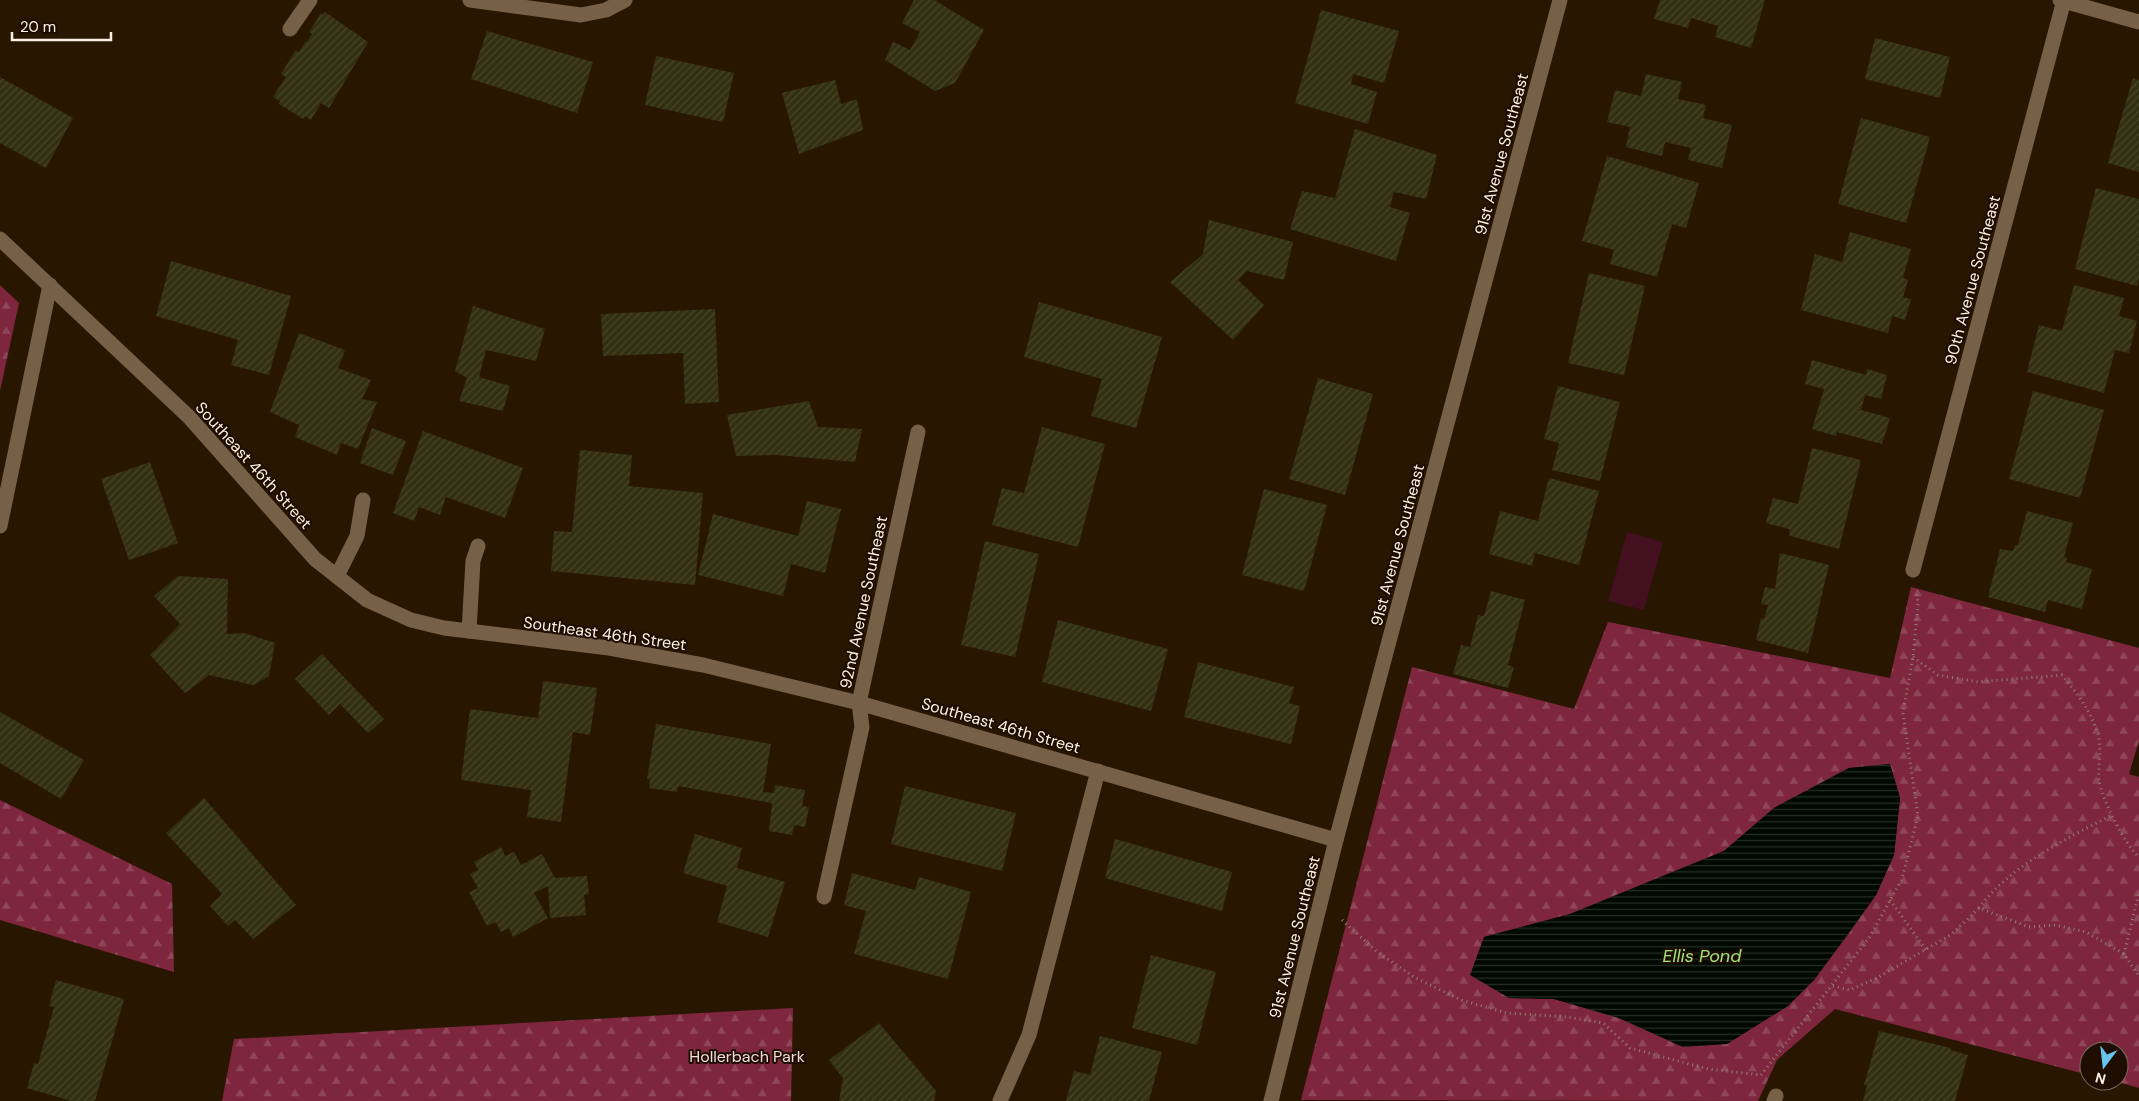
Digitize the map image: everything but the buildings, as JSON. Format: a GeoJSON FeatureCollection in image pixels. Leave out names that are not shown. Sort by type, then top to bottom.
{"type":"FeatureCollection","features":[{"type":"Feature","properties":{"kind":"street"},"geometry":{"type":"LineString","coordinates":[[290,29],[310,0]]}},
{"type":"Feature","properties":{"kind":"street"},"geometry":{"type":"LineString","coordinates":[[470,0],[561,14],[581,14],[606,10],[625,0]]}},
{"type":"Feature","properties":{"kind":"street","name":"91st Avenue Southeast"},"geometry":{"type":"LineString","coordinates":[[1272,1101],[1336,840],[1560,0]]}},
{"type":"Feature","properties":{"kind":"street"},"geometry":{"type":"LineString","coordinates":[[2063,0],[2139,22]]}},
{"type":"Feature","properties":{"kind":"street","name":"90th Avenue Southeast"},"geometry":{"type":"LineString","coordinates":[[1913,570],[2063,0]]}},
{"type":"Feature","properties":{"kind":"street","name":"Southeast 46th Street"},"geometry":{"type":"LineString","coordinates":[[0,239],[189,417],[315,559],[367,600],[411,620],[469,632],[619,650],[703,665],[859,703],[1336,840]]}},
{"type":"Feature","properties":{"kind":"street"},"geometry":{"type":"LineString","coordinates":[[0,526],[50,285]]}},
{"type":"Feature","properties":{"kind":"street","name":"92nd Avenue Southeast"},"geometry":{"type":"LineString","coordinates":[[824,897],[862,727],[859,703],[918,432]]}},
{"type":"Feature","properties":{"kind":"street"},"geometry":{"type":"LineString","coordinates":[[337,576],[357,536],[363,500]]}},
{"type":"Feature","properties":{"kind":"street"},"geometry":{"type":"LineString","coordinates":[[469,632],[472,561],[478,546]]}},
{"type":"Feature","properties":{"kind":"street"},"geometry":{"type":"LineString","coordinates":[[1000,1101],[1029,1035],[1098,771]]}},
{"type":"Feature","properties":{"kind":"path"},"geometry":{"type":"LineString","coordinates":[[1761,1075],[1868,938],[1902,879],[1918,816],[1903,713],[1913,657],[1918,604],[1913,570]]}},
{"type":"Feature","properties":{"kind":"path"},"geometry":{"type":"LineString","coordinates":[[1913,657],[1938,675],[1978,682],[2062,675],[2087,706],[2099,736],[2099,782],[2112,815],[2130,849],[2139,857]]}},
{"type":"Feature","properties":{"kind":"path"},"geometry":{"type":"LineString","coordinates":[[1832,986],[1850,990],[1877,978],[1926,950],[1952,934],[1979,908],[1989,894],[2017,870],[2070,837],[2112,815]]}},
{"type":"Feature","properties":{"kind":"path"},"geometry":{"type":"LineString","coordinates":[[2124,954],[2139,892]]}},
{"type":"Feature","properties":{"kind":"path"},"geometry":{"type":"LineString","coordinates":[[1322,900],[1376,951],[1414,977],[1461,1000],[1507,1013],[1566,1016],[1602,1023],[1630,1048],[1708,1068],[1761,1075]]}},
{"type":"Feature","properties":{"kind":"path"},"geometry":{"type":"LineString","coordinates":[[1890,900],[1926,950]]}},
{"type":"Feature","properties":{"kind":"path"},"geometry":{"type":"LineString","coordinates":[[1979,908],[2029,927],[2055,925],[2086,932],[2124,954],[2139,976]]}},
{"type":"Feature","properties":{"kind":"path"},"geometry":{"type":"LineString","coordinates":[[1761,1075],[1775,1099]]}},
{"type":"Feature","properties":{"kind":"shaded area"},"geometry":{"type":"Polygon","coordinates":[[[1627,532],[1663,542],[1644,610],[1608,601],[1627,532]]]}},
{"type":"Feature","properties":{"kind":"green space"},"geometry":{"type":"Polygon","coordinates":[[[0,285],[19,303],[0,391],[0,285]]]}},
{"type":"Feature","properties":{"kind":"green space"},"geometry":{"type":"Polygon","coordinates":[[[1911,587],[2139,648],[2139,741],[2129,774],[2139,777],[2139,1088],[2129,1085],[2129,1041],[2079,1041],[2079,1072],[1835,1009],[1777,1060],[1758,1101],[1301,1100],[1412,667],[1574,709],[1608,622],[1890,678],[1911,587]],[[1890,764],[1849,768],[1774,808],[1724,851],[1570,914],[1484,937],[1509,998],[1554,999],[1619,1018],[1683,1047],[1814,980],[1876,895],[1894,855],[1900,798],[1890,764]]]}},
{"type":"Feature","properties":{"kind":"green space"},"geometry":{"type":"Polygon","coordinates":[[[0,800],[172,884],[174,972],[0,920],[0,800]]]}},
{"type":"Feature","properties":{"kind":"green space","name":"Hollerbach Park"},"geometry":{"type":"Polygon","coordinates":[[[793,1008],[791,1101],[222,1101],[234,1039],[793,1008]]]}},
{"type":"Feature","properties":{"kind":"water","name":"Ellis Pond"},"geometry":{"type":"Polygon","coordinates":[[[1890,764],[1900,798],[1894,855],[1876,895],[1814,980],[1788,1006],[1727,1044],[1683,1047],[1619,1018],[1554,999],[1509,998],[1470,975],[1484,937],[1570,914],[1724,851],[1774,808],[1849,768],[1890,764]]]}}]}
